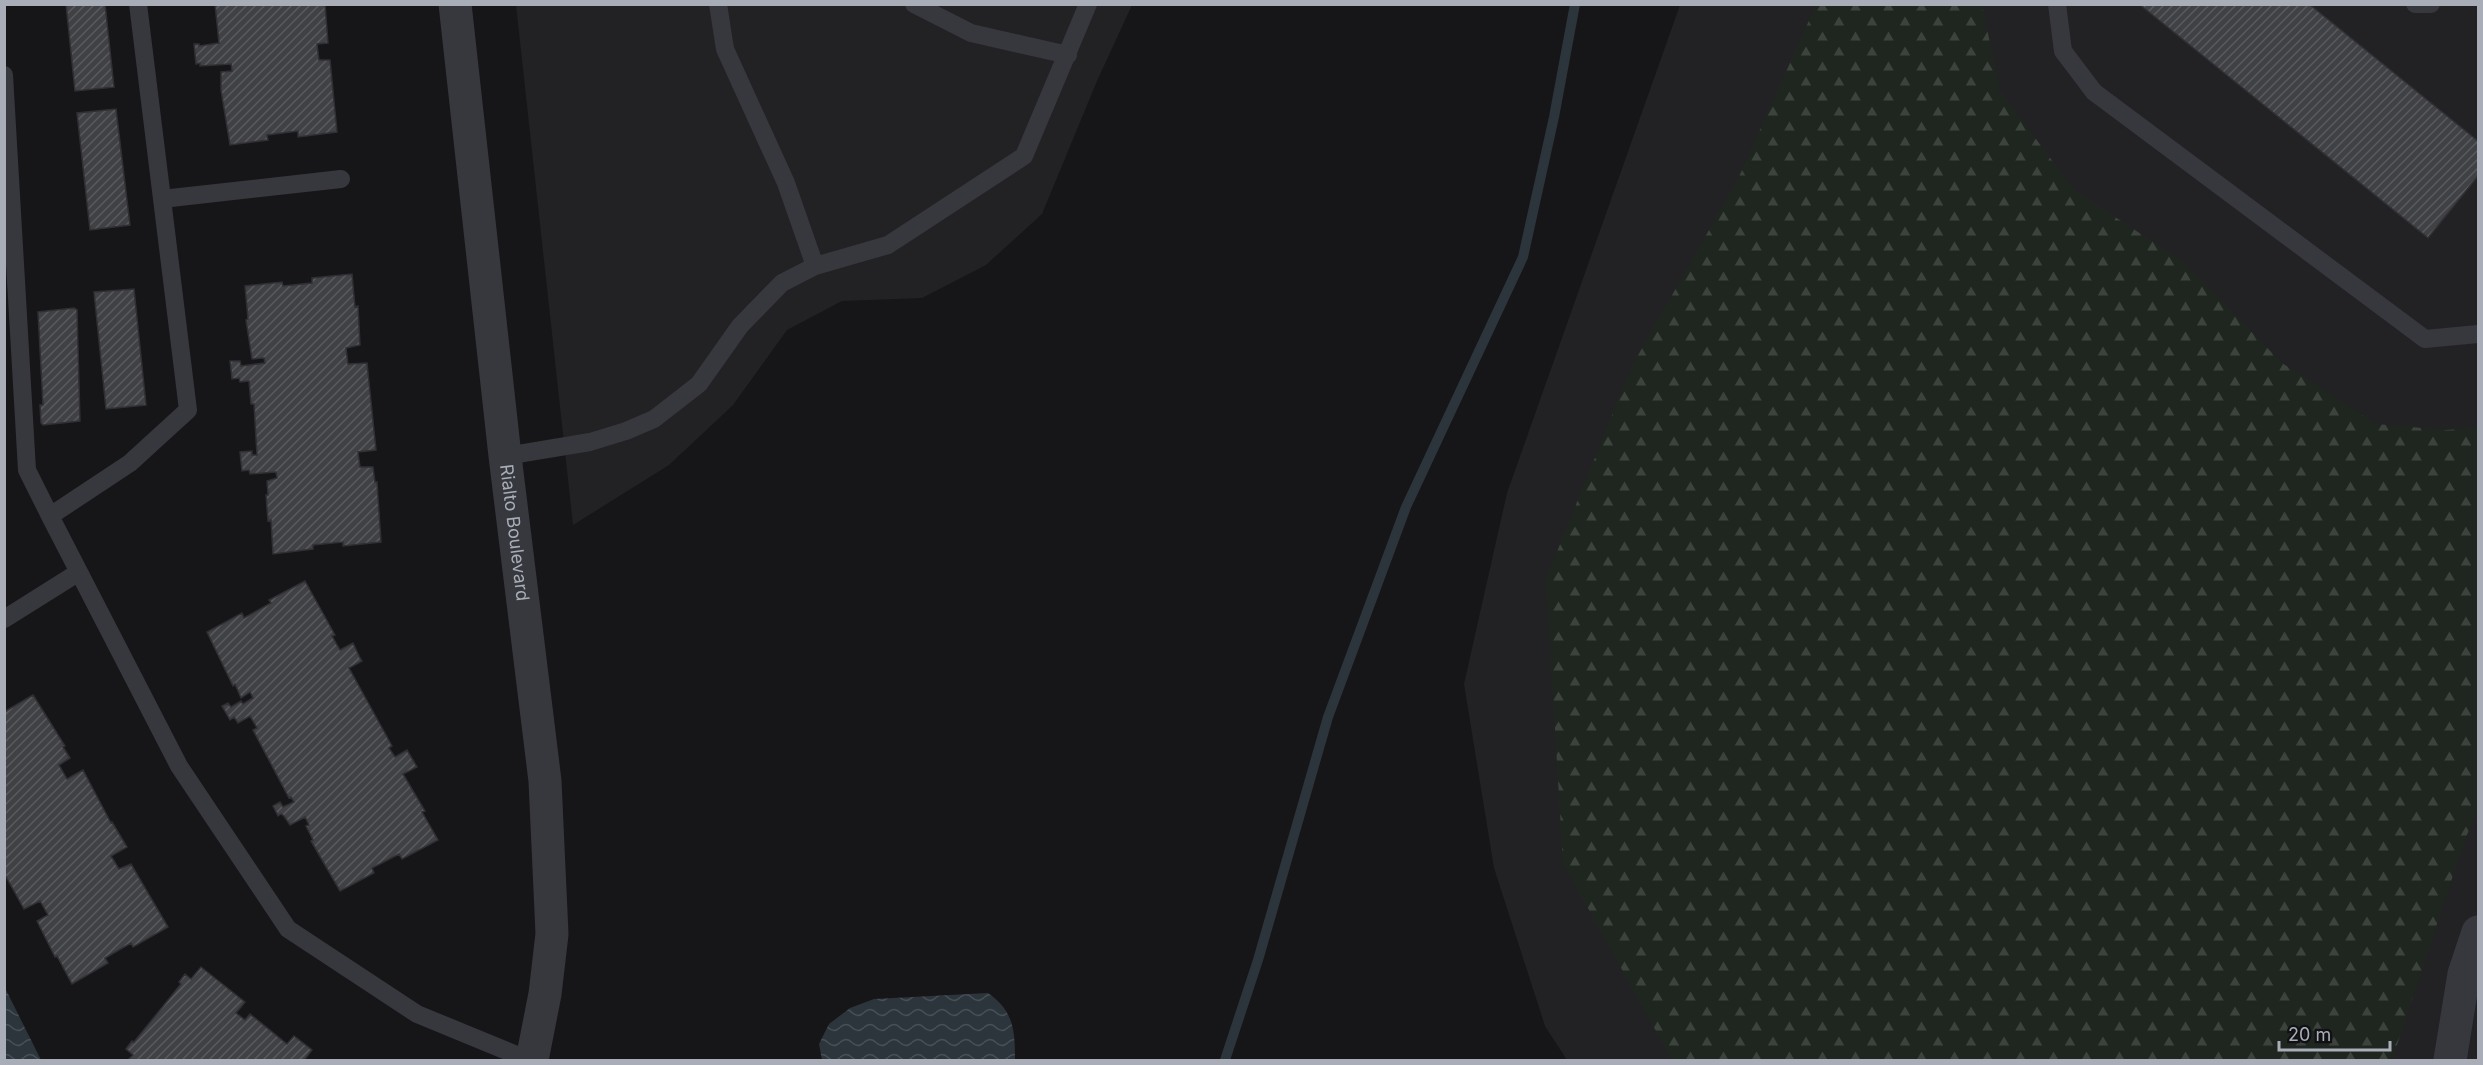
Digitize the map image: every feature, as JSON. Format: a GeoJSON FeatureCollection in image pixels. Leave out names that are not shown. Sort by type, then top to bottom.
{"type":"FeatureCollection","features":[{"type":"Feature","properties":{"kind":"street","name":"Rialto Boulevard"},"geometry":{"type":"LineString","coordinates":[[455,4],[505,456],[545,781],[552,934],[545,994],[531,1060]]}},
{"type":"Feature","properties":{"kind":"street"},"geometry":{"type":"LineString","coordinates":[[2450,1060],[2464,974],[2478,934]]}},
{"type":"Feature","properties":{"kind":"lane"},"geometry":{"type":"LineString","coordinates":[[50,516],[130,463],[188,410],[138,4]]}},
{"type":"Feature","properties":{"kind":"lane"},"geometry":{"type":"LineString","coordinates":[[718,4],[725,49],[786,183],[815,266]]}},
{"type":"Feature","properties":{"kind":"lane"},"geometry":{"type":"LineString","coordinates":[[505,456],[590,442],[626,431],[654,419],[699,384],[718,355],[761,302],[782,283],[815,266],[888,246],[1024,156],[1088,4]]}},
{"type":"Feature","properties":{"kind":"lane"},"geometry":{"type":"LineString","coordinates":[[2057,4],[2063,51],[2094,92],[2425,339],[2478,334]]}},
{"type":"Feature","properties":{"kind":"lane"},"geometry":{"type":"LineString","coordinates":[[2415,4],[2431,4]]}},
{"type":"Feature","properties":{"kind":"lane"},"geometry":{"type":"LineString","coordinates":[[914,5],[971,33],[1068,55]]}},
{"type":"Feature","properties":{"kind":"lane"},"geometry":{"type":"LineString","coordinates":[[4,75],[27,470],[179,766],[288,929],[417,1014],[531,1060]]}},
{"type":"Feature","properties":{"kind":"lane"},"geometry":{"type":"LineString","coordinates":[[162,199],[341,179]]}},
{"type":"Feature","properties":{"kind":"lane"},"geometry":{"type":"LineString","coordinates":[[4,619],[79,572]]}},
{"type":"Feature","properties":{"kind":"shaded area"},"geometry":{"type":"Polygon","coordinates":[[[516,5],[1132,5],[1097,81],[1042,214],[986,265],[922,298],[842,301],[787,330],[733,405],[669,465],[573,525],[516,5]]]}},
{"type":"Feature","properties":{"kind":"shaded area"},"geometry":{"type":"Polygon","coordinates":[[[1680,5],[2478,5],[2478,1060],[1567,1060],[1545,1026],[1494,868],[1464,684],[1507,493],[1680,5]]]}},
{"type":"Feature","properties":{"kind":"green space"},"geometry":{"type":"Polygon","coordinates":[[[1816,5],[1982,5],[2000,91],[2074,190],[2182,261],[2282,363],[2376,424],[2445,430],[2478,428],[2478,808],[2464,842],[2392,1060],[1672,1060],[1563,863],[1546,579],[1632,366],[1738,179],[1816,5]]]}},
{"type":"Feature","properties":{"kind":"water"},"geometry":{"type":"Polygon","coordinates":[[[5,988],[41,1060],[5,1060],[5,988]]]}},
{"type":"Feature","properties":{"kind":"water"},"geometry":{"type":"Polygon","coordinates":[[[988,993],[1008,1014],[1013,1031],[1015,1060],[822,1060],[819,1044],[829,1024],[850,1008],[874,999],[988,993]]]}},
{"type":"Feature","properties":{"kind":"building"},"geometry":{"type":"Polygon","coordinates":[[[66,4],[105,4],[114,87],[75,91],[66,4]]]}},
{"type":"Feature","properties":{"kind":"building"},"geometry":{"type":"Polygon","coordinates":[[[215,4],[325,4],[328,43],[317,44],[319,60],[330,60],[337,132],[298,137],[298,131],[267,135],[268,140],[230,145],[221,90],[221,72],[232,71],[231,64],[200,66],[200,63],[196,64],[194,44],[199,44],[199,46],[219,43],[215,4]]]}},
{"type":"Feature","properties":{"kind":"building"},"geometry":{"type":"Polygon","coordinates":[[[2139,4],[2309,4],[2478,141],[2478,176],[2428,238],[2139,4]]]}},
{"type":"Feature","properties":{"kind":"building"},"geometry":{"type":"Polygon","coordinates":[[[116,109],[130,225],[90,230],[77,113],[116,109]]]}},
{"type":"Feature","properties":{"kind":"building"},"geometry":{"type":"Polygon","coordinates":[[[352,274],[355,307],[358,306],[360,345],[346,348],[348,364],[367,363],[376,450],[358,452],[360,467],[373,467],[375,482],[377,482],[381,542],[343,546],[343,542],[313,545],[313,549],[273,554],[271,520],[268,521],[266,495],[268,495],[267,481],[277,478],[276,472],[250,474],[249,470],[242,471],[240,452],[252,451],[252,455],[257,455],[254,404],[251,404],[249,381],[240,382],[239,378],[232,379],[230,361],[240,361],[241,366],[265,363],[264,358],[252,359],[246,320],[248,319],[245,286],[282,282],[283,286],[312,283],[312,278],[352,274]]]}},
{"type":"Feature","properties":{"kind":"building"},"geometry":{"type":"Polygon","coordinates":[[[134,289],[146,405],[106,409],[94,292],[134,289]]]}},
{"type":"Feature","properties":{"kind":"building"},"geometry":{"type":"Polygon","coordinates":[[[74,308],[77,310],[80,421],[43,425],[40,405],[43,405],[38,312],[74,308]]]}},
{"type":"Feature","properties":{"kind":"building"},"geometry":{"type":"Polygon","coordinates":[[[305,581],[335,635],[332,636],[340,650],[353,643],[362,661],[349,668],[392,746],[389,748],[395,757],[407,750],[417,767],[403,774],[425,811],[422,812],[438,840],[402,859],[399,854],[372,868],[374,873],[340,891],[311,841],[313,840],[306,826],[309,825],[305,817],[290,825],[284,816],[281,814],[278,816],[273,806],[280,802],[283,807],[294,802],[291,797],[289,798],[253,730],[257,728],[250,716],[238,723],[234,717],[230,720],[222,706],[228,703],[231,707],[241,701],[243,704],[253,698],[250,692],[241,698],[207,632],[242,613],[244,618],[271,603],[269,600],[305,581]]]}},
{"type":"Feature","properties":{"kind":"building"},"geometry":{"type":"Polygon","coordinates":[[[33,695],[70,758],[59,765],[67,779],[83,770],[111,823],[127,847],[111,856],[119,869],[131,864],[168,927],[133,947],[131,943],[105,958],[108,963],[72,984],[37,921],[48,915],[40,901],[24,909],[4,873],[4,712],[33,695]]]}},
{"type":"Feature","properties":{"kind":"building"},"geometry":{"type":"Polygon","coordinates":[[[201,967],[245,1002],[236,1013],[245,1020],[250,1014],[287,1044],[294,1036],[312,1050],[306,1060],[128,1060],[133,1055],[126,1049],[132,1041],[134,1042],[181,984],[179,982],[185,974],[191,979],[201,967]]]}},
{"type":"Feature","properties":{"kind":"waterway"},"geometry":{"type":"LineString","coordinates":[[1225,1060],[1258,960],[1328,717],[1406,507],[1523,257],[1554,117],[1575,4]]}}]}
